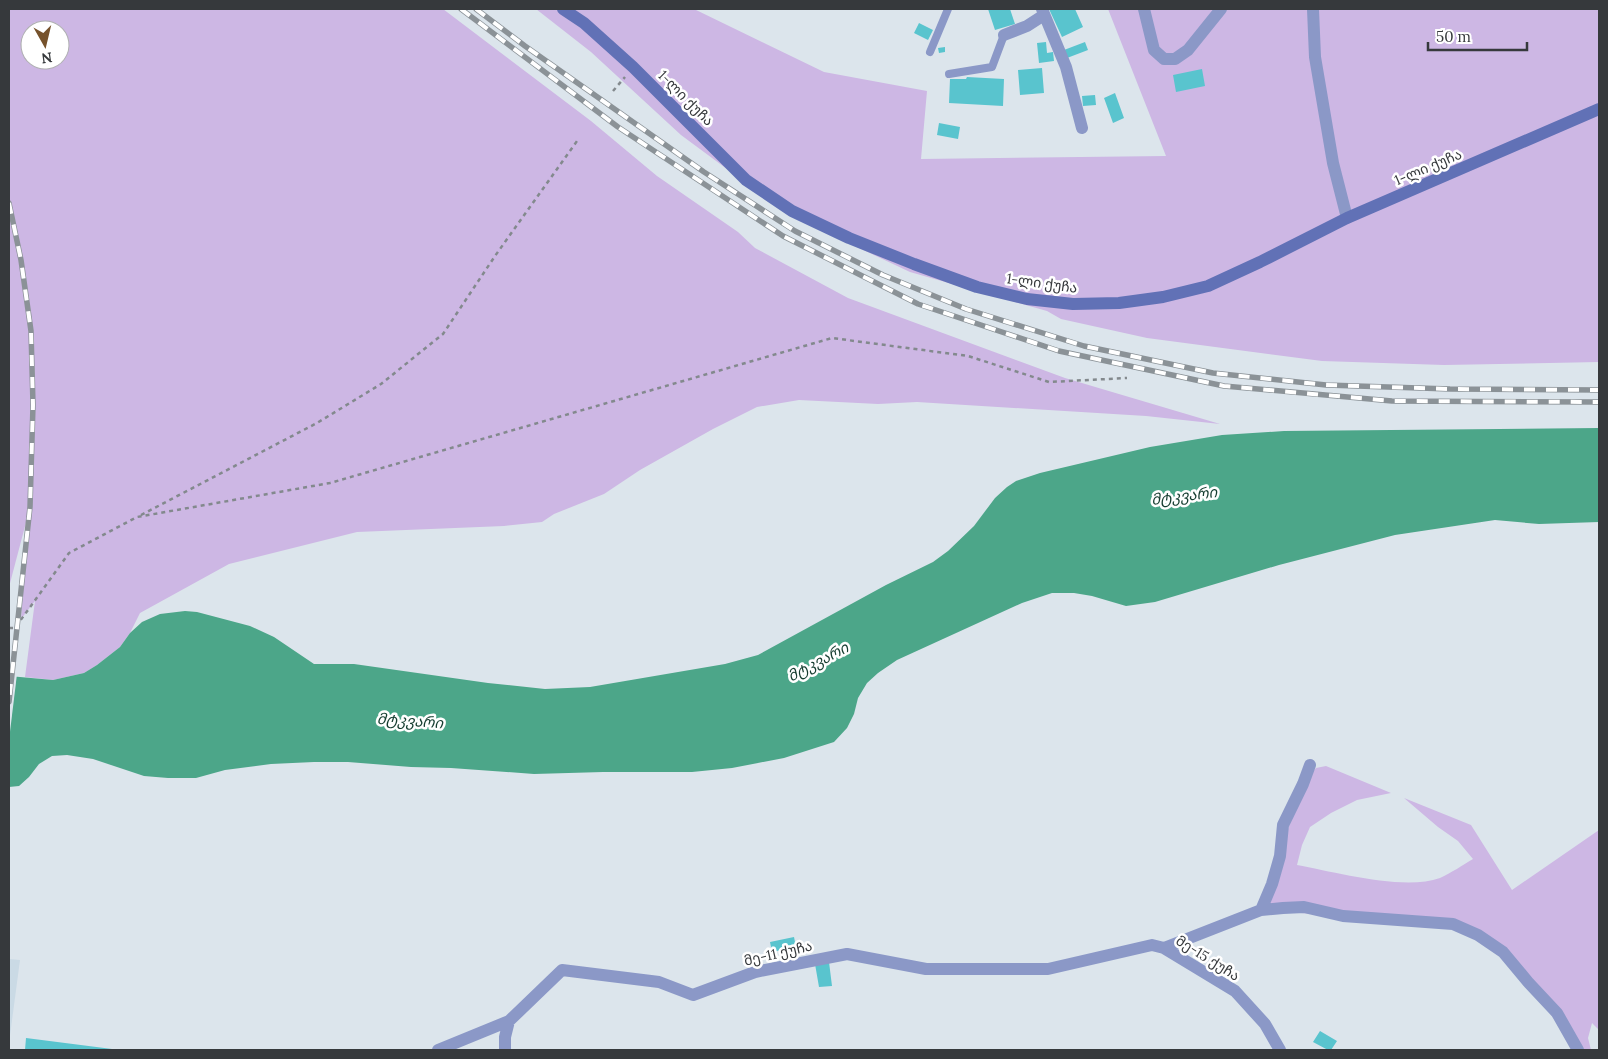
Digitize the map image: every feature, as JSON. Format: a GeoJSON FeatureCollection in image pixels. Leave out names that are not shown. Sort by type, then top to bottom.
{"type":"FeatureCollection","features":[{"type":"Feature","properties":{"kind":"main road","name":"1-ლი ქუჩა"},"geometry":{"type":"LineString","coordinates":[[563,9],[584,24],[633,67],[746,180],[792,211],[849,238],[977,287],[1027,299],[1073,304],[1118,303],[1172,295],[1208,286],[1347,218],[1599,109]]}},
{"type":"Feature","properties":{"kind":"street"},"geometry":{"type":"LineString","coordinates":[[1144,9],[1154,50],[1164,59],[1175,59],[1188,50],[1221,9]]}},
{"type":"Feature","properties":{"kind":"street"},"geometry":{"type":"LineString","coordinates":[[1313,9],[1315,57],[1333,163],[1347,218]]}},
{"type":"Feature","properties":{"kind":"street"},"geometry":{"type":"LineString","coordinates":[[1004,35],[1026,26],[1043,12],[1066,67],[1082,128]]}},
{"type":"Feature","properties":{"kind":"street"},"geometry":{"type":"LineString","coordinates":[[1261,910],[1272,884],[1280,856],[1282,825],[1303,784],[1310,765]]}},
{"type":"Feature","properties":{"kind":"street"},"geometry":{"type":"LineString","coordinates":[[1158,946],[1261,910],[1304,907],[1343,916],[1454,924],[1478,935],[1503,952],[1557,1012],[1578,1050]]}},
{"type":"Feature","properties":{"kind":"street","name":"მე-11 ქუჩა"},"geometry":{"type":"LineString","coordinates":[[438,1050],[509,1021],[562,970],[659,982],[693,995],[755,972],[847,954],[926,969],[1048,969],[1158,946]]}},
{"type":"Feature","properties":{"kind":"street","name":"მე-15 ქუჩა"},"geometry":{"type":"LineString","coordinates":[[1158,946],[1235,991],[1265,1024],[1280,1050]]}},
{"type":"Feature","properties":{"kind":"street"},"geometry":{"type":"LineString","coordinates":[[505,1050],[505,1037],[509,1021]]}},
{"type":"Feature","properties":{"kind":"lane"},"geometry":{"type":"LineString","coordinates":[[930,52],[948,9]]}},
{"type":"Feature","properties":{"kind":"lane"},"geometry":{"type":"LineString","coordinates":[[949,74],[992,68],[1004,35]]}},
{"type":"Feature","properties":{"kind":"path"},"geometry":{"type":"LineString","coordinates":[[613,91],[633,67]]}},
{"type":"Feature","properties":{"kind":"path"},"geometry":{"type":"LineString","coordinates":[[9,628],[15,628],[69,553],[317,423],[381,384],[443,334],[495,256],[577,141]]}},
{"type":"Feature","properties":{"kind":"path"},"geometry":{"type":"LineString","coordinates":[[137,517],[330,483],[832,338],[968,356],[1049,382],[1127,378]]}},
{"type":"Feature","properties":{"kind":"shaded area"},"geometry":{"type":"Polygon","coordinates":[[[9,9],[443,9],[591,121],[657,176],[738,232],[755,248],[848,298],[1065,378],[1220,424],[1146,416],[917,402],[878,404],[799,400],[757,407],[640,470],[604,494],[554,514],[542,522],[504,526],[357,532],[229,564],[140,613],[130,633],[120,647],[97,665],[84,673],[53,680],[25,677],[35,601],[21,619],[29,511],[9,587],[9,9]]]}},
{"type":"Feature","properties":{"kind":"shaded area"},"geometry":{"type":"Polygon","coordinates":[[[536,9],[694,9],[824,72],[927,91],[921,159],[1166,156],[1108,9],[1599,9],[1599,362],[1444,365],[1322,361],[1147,338],[1061,319],[1047,311],[910,272],[789,215],[681,135],[591,52],[536,9]]]}},
{"type":"Feature","properties":{"kind":"shaded area"},"geometry":{"type":"Polygon","coordinates":[[[1326,766],[1391,793],[1357,800],[1331,813],[1310,827],[1302,845],[1297,865],[1349,876],[1408,882],[1440,878],[1473,859],[1458,841],[1438,827],[1404,798],[1471,825],[1512,890],[1599,830],[1599,1030],[1592,1023],[1588,1038],[1591,1050],[1578,1050],[1503,952],[1453,924],[1261,910],[1303,784],[1316,768],[1326,766]]]}},
{"type":"Feature","properties":{"kind":"shaded area"},"geometry":{"type":"Polygon","coordinates":[[[9,959],[20,960],[9,1043],[9,959]]]}},
{"type":"Feature","properties":{"kind":"water","name":"მტკვარი"},"geometry":{"type":"Polygon","coordinates":[[[1599,428],[1599,522],[1539,524],[1495,520],[1395,535],[1279,565],[1155,602],[1126,606],[1092,596],[1074,593],[1052,593],[1022,603],[897,660],[867,683],[858,698],[854,714],[847,728],[834,742],[784,758],[732,768],[692,772],[534,774],[348,762],[314,762],[271,764],[225,770],[196,778],[168,778],[144,776],[93,759],[67,755],[52,756],[39,764],[19,786],[9,787],[9,676],[53,680],[84,673],[120,647],[130,633],[142,622],[160,614],[185,611],[197,612],[250,626],[274,637],[314,664],[354,664],[545,689],[590,687],[725,664],[758,655],[886,585],[933,562],[948,551],[974,526],[995,498],[1007,487],[1016,481],[1040,473],[1150,447],[1222,435],[1284,431],[1599,428]]]}},
{"type":"Feature","properties":{"kind":"pier"},"geometry":{"type":"Polygon","coordinates":[[[9,673],[17,674],[9,740],[9,673]]]}},
{"type":"Feature","properties":{"kind":"building"},"geometry":{"type":"Polygon","coordinates":[[[988,9],[1010,9],[1015,24],[995,30],[988,9]]]}},
{"type":"Feature","properties":{"kind":"building"},"geometry":{"type":"Polygon","coordinates":[[[1049,9],[1075,9],[1083,27],[1062,37],[1049,9]]]}},
{"type":"Feature","properties":{"kind":"building"},"geometry":{"type":"Polygon","coordinates":[[[919,23],[933,30],[928,40],[914,33],[919,23]]]}},
{"type":"Feature","properties":{"kind":"building"},"geometry":{"type":"Polygon","coordinates":[[[1046,42],[1047,53],[1053,52],[1054,61],[1039,63],[1037,43],[1046,42]]]}},
{"type":"Feature","properties":{"kind":"building"},"geometry":{"type":"Polygon","coordinates":[[[1085,42],[1088,50],[1067,58],[1064,50],[1085,42]]]}},
{"type":"Feature","properties":{"kind":"building"},"geometry":{"type":"Polygon","coordinates":[[[945,47],[945,52],[939,53],[938,48],[945,47]]]}},
{"type":"Feature","properties":{"kind":"building"},"geometry":{"type":"Polygon","coordinates":[[[1042,68],[1044,93],[1020,95],[1018,70],[1042,68]]]}},
{"type":"Feature","properties":{"kind":"building"},"geometry":{"type":"Polygon","coordinates":[[[1202,69],[1205,86],[1176,92],[1173,75],[1202,69]]]}},
{"type":"Feature","properties":{"kind":"building"},"geometry":{"type":"Polygon","coordinates":[[[967,77],[1004,79],[1003,106],[949,103],[950,79],[966,79],[967,77]]]}},
{"type":"Feature","properties":{"kind":"building"},"geometry":{"type":"Polygon","coordinates":[[[1115,93],[1124,118],[1113,123],[1104,98],[1115,93]]]}},
{"type":"Feature","properties":{"kind":"building"},"geometry":{"type":"Polygon","coordinates":[[[1095,95],[1096,105],[1083,106],[1082,96],[1095,95]]]}},
{"type":"Feature","properties":{"kind":"building"},"geometry":{"type":"Polygon","coordinates":[[[939,123],[960,127],[958,139],[937,135],[939,123]]]}},
{"type":"Feature","properties":{"kind":"building"},"geometry":{"type":"Polygon","coordinates":[[[794,937],[796,947],[772,952],[770,942],[794,937]]]}},
{"type":"Feature","properties":{"kind":"building"},"geometry":{"type":"Polygon","coordinates":[[[829,962],[832,986],[819,987],[815,964],[829,962]]]}},
{"type":"Feature","properties":{"kind":"building"},"geometry":{"type":"Polygon","coordinates":[[[1320,1031],[1337,1041],[1331,1050],[1313,1042],[1320,1031]]]}},
{"type":"Feature","properties":{"kind":"building"},"geometry":{"type":"Polygon","coordinates":[[[26,1038],[112,1049],[112,1050],[25,1050],[26,1038]]]}},
{"type":"Feature","properties":{"kind":"railway"},"geometry":{"type":"LineString","coordinates":[[461,9],[618,127],[783,236],[918,304],[1059,351],[1224,386],[1392,401],[1599,402]]}},
{"type":"Feature","properties":{"kind":"railway"},"geometry":{"type":"LineString","coordinates":[[476,9],[525,46],[704,172],[795,231],[883,275],[966,309],[1084,346],[1213,373],[1326,385],[1450,389],[1599,390]]}},
{"type":"Feature","properties":{"kind":"railway"},"geometry":{"type":"LineString","coordinates":[[9,203],[21,260],[31,331],[33,405],[30,507],[9,702]]}}]}
